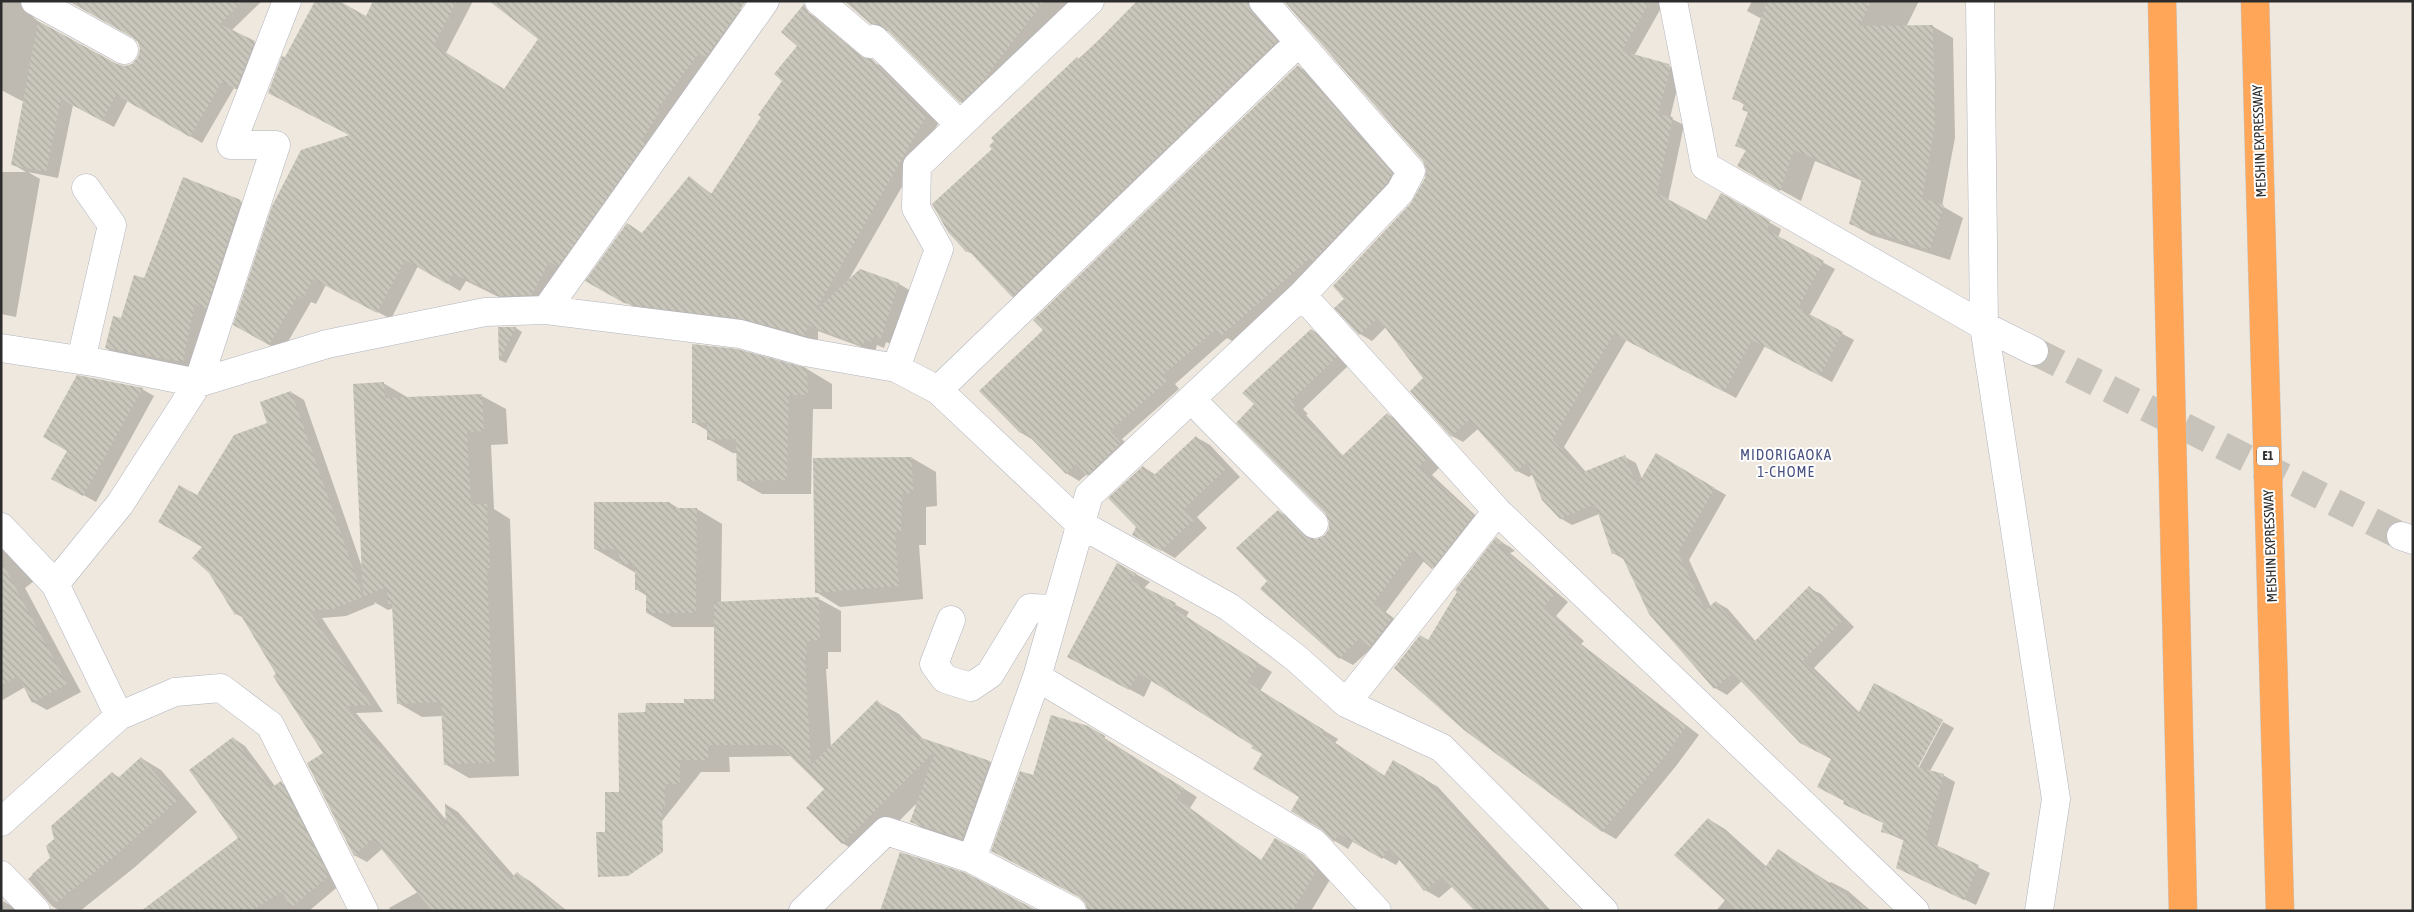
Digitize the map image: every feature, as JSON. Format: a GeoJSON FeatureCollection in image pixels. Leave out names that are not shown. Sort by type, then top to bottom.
{"type":"FeatureCollection","features":[{"type":"Feature","properties":{"kind":"highway"},"geometry":{"type":"LineString","coordinates":[[2162,1],[2183,911]]}},
{"type":"Feature","properties":{"kind":"highway","name":"MEISHIN EXPRESSWAY"},"geometry":{"type":"LineString","coordinates":[[2256,1],[2280,911]]}},
{"type":"Feature","properties":{"kind":"street"},"geometry":{"type":"LineString","coordinates":[[35,1],[62,8],[124,50]]}},
{"type":"Feature","properties":{"kind":"street"},"geometry":{"type":"LineString","coordinates":[[55,584],[120,504],[198,384],[276,146],[231,145],[287,1]]}},
{"type":"Feature","properties":{"kind":"street"},"geometry":{"type":"LineString","coordinates":[[546,310],[765,1]]}},
{"type":"Feature","properties":{"kind":"street"},"geometry":{"type":"LineString","coordinates":[[819,1],[870,44],[874,39],[960,125]]}},
{"type":"Feature","properties":{"kind":"street"},"geometry":{"type":"LineString","coordinates":[[896,368],[939,249],[916,208],[917,166],[1090,1]]}},
{"type":"Feature","properties":{"kind":"street"},"geometry":{"type":"LineString","coordinates":[[972,859],[1036,677],[1089,495],[1302,296],[1400,192],[1412,171],[1263,1]]}},
{"type":"Feature","properties":{"kind":"street"},"geometry":{"type":"LineString","coordinates":[[1673,1],[1705,166],[1984,326],[2034,351]]}},
{"type":"Feature","properties":{"kind":"street"},"geometry":{"type":"LineString","coordinates":[[1980,1],[1984,326],[2056,800],[2039,911]]}},
{"type":"Feature","properties":{"kind":"street"},"geometry":{"type":"LineString","coordinates":[[938,390],[1298,43]]}},
{"type":"Feature","properties":{"kind":"street"},"geometry":{"type":"LineString","coordinates":[[81,360],[112,225],[86,188]]}},
{"type":"Feature","properties":{"kind":"street"},"geometry":{"type":"LineString","coordinates":[[1302,296],[1497,511],[1915,911]]}},
{"type":"Feature","properties":{"kind":"street"},"geometry":{"type":"LineString","coordinates":[[1,348],[81,360],[198,384],[327,344],[485,312],[546,310],[740,334],[805,352],[896,368],[938,390],[1080,524],[1229,607],[1296,658],[1346,702],[1442,748],[1604,911]]}},
{"type":"Feature","properties":{"kind":"street"},"geometry":{"type":"LineString","coordinates":[[1190,399],[1314,524]]}},
{"type":"Feature","properties":{"kind":"street"},"geometry":{"type":"LineString","coordinates":[[1346,702],[1497,511]]}},
{"type":"Feature","properties":{"kind":"street"},"geometry":{"type":"LineString","coordinates":[[1,527],[55,584],[119,716]]}},
{"type":"Feature","properties":{"kind":"street"},"geometry":{"type":"LineString","coordinates":[[951,620],[934,664],[945,679],[971,687],[990,674],[1030,608],[1056,609]]}},
{"type":"Feature","properties":{"kind":"street"},"geometry":{"type":"LineString","coordinates":[[1036,677],[1314,843],[1369,908]]}},
{"type":"Feature","properties":{"kind":"street"},"geometry":{"type":"LineString","coordinates":[[1,822],[119,716],[175,692],[221,688],[270,725],[364,911]]}},
{"type":"Feature","properties":{"kind":"street"},"geometry":{"type":"LineString","coordinates":[[804,911],[886,831],[972,859],[1072,911]]}},
{"type":"Feature","properties":{"kind":"street"},"geometry":{"type":"LineString","coordinates":[[1,875],[36,911]]}},
{"type":"Feature","properties":{"kind":"building"},"geometry":{"type":"Polygon","coordinates":[[[68,1],[243,1],[220,24],[255,41],[236,89],[222,82],[190,137],[116,95],[102,121],[61,99],[46,172],[11,165],[38,21],[117,64],[125,66],[132,64],[138,57],[140,49],[138,42],[132,37],[68,1]]]}},
{"type":"Feature","properties":{"kind":"building"},"geometry":{"type":"Polygon","coordinates":[[[315,1],[339,1],[366,16],[373,1],[457,1],[434,45],[504,89],[538,39],[489,1],[746,1],[706,57],[699,53],[656,111],[659,113],[642,140],[646,143],[558,267],[549,262],[532,295],[497,296],[496,293],[453,274],[447,284],[405,260],[377,313],[313,279],[303,298],[298,295],[269,345],[233,325],[272,206],[301,150],[349,135],[268,93],[282,56],[285,57],[315,1]]]}},
{"type":"Feature","properties":{"kind":"building"},"geometry":{"type":"Polygon","coordinates":[[[844,1],[1044,1],[978,87],[960,103],[885,28],[878,24],[871,24],[844,1]]]}},
{"type":"Feature","properties":{"kind":"building"},"geometry":{"type":"Polygon","coordinates":[[[1137,1],[1248,1],[1251,11],[1277,41],[1012,297],[968,250],[966,252],[948,232],[932,204],[992,149],[989,146],[994,141],[991,138],[1077,57],[1079,60],[1137,1]]]}},
{"type":"Feature","properties":{"kind":"building"},"geometry":{"type":"Polygon","coordinates":[[[1284,1],[1650,1],[1622,51],[1669,64],[1670,69],[1658,114],[1673,117],[1657,193],[1706,220],[1721,193],[1770,221],[1767,230],[1824,261],[1798,308],[1843,332],[1820,376],[1752,340],[1724,392],[1614,334],[1553,439],[1581,473],[1625,455],[1637,486],[1656,453],[1715,488],[1678,553],[1705,610],[1716,601],[1752,644],[1809,586],[1843,620],[1803,661],[1858,714],[1874,683],[1943,720],[1918,767],[1944,774],[1925,840],[1979,865],[1964,900],[1896,868],[1904,838],[1881,832],[1883,823],[1843,804],[1844,801],[1817,787],[1831,759],[1800,743],[1733,673],[1714,689],[1649,614],[1620,552],[1612,554],[1595,504],[1560,519],[1542,500],[1527,462],[1516,472],[1469,420],[1451,437],[1410,391],[1423,378],[1378,318],[1359,335],[1334,308],[1344,299],[1333,286],[1411,203],[1425,178],[1426,169],[1423,161],[1284,1]]]}},
{"type":"Feature","properties":{"kind":"building"},"geometry":{"type":"Polygon","coordinates":[[[1767,1],[1872,1],[1859,26],[1933,25],[1935,126],[1922,198],[1944,205],[1930,250],[1849,224],[1862,179],[1794,150],[1780,191],[1737,166],[1746,150],[1735,146],[1748,112],[1742,110],[1744,103],[1732,99],[1767,1]]]}},
{"type":"Feature","properties":{"kind":"building"},"geometry":{"type":"Polygon","coordinates":[[[804,4],[809,13],[860,56],[872,59],[927,115],[816,310],[860,269],[899,283],[881,339],[874,336],[872,342],[865,339],[863,346],[807,325],[807,336],[742,319],[639,306],[624,303],[585,281],[627,223],[642,233],[689,176],[711,194],[761,117],[758,115],[782,81],[774,74],[797,46],[781,32],[804,4]]]}},
{"type":"Feature","properties":{"kind":"building"},"geometry":{"type":"Polygon","coordinates":[[[1298,65],[1392,173],[1387,183],[1312,262],[1309,259],[1221,336],[1215,330],[1162,376],[1167,381],[1110,431],[1121,443],[1087,476],[1076,464],[1066,474],[1023,430],[1020,433],[979,391],[1043,330],[1033,320],[1298,65]]]}},
{"type":"Feature","properties":{"kind":"building"},"geometry":{"type":"Polygon","coordinates":[[[183,177],[241,200],[206,310],[195,304],[183,362],[105,348],[113,316],[121,318],[134,275],[144,278],[183,177]]]}},
{"type":"Feature","properties":{"kind":"building"},"geometry":{"type":"Polygon","coordinates":[[[498,327],[516,327],[499,361],[498,327]]]}},
{"type":"Feature","properties":{"kind":"building"},"geometry":{"type":"Polygon","coordinates":[[[1311,329],[1337,357],[1291,401],[1295,405],[1294,407],[1340,458],[1387,413],[1428,458],[1419,466],[1473,516],[1432,569],[1412,551],[1373,604],[1393,617],[1370,647],[1360,638],[1339,659],[1260,589],[1267,581],[1236,548],[1278,510],[1309,539],[1318,539],[1325,535],[1329,529],[1329,521],[1325,513],[1236,423],[1254,404],[1242,393],[1311,329]]]}},
{"type":"Feature","properties":{"kind":"building"},"geometry":{"type":"Polygon","coordinates":[[[692,344],[737,349],[807,368],[808,395],[789,395],[787,480],[737,481],[736,439],[707,440],[707,423],[692,423],[692,344]]]}},
{"type":"Feature","properties":{"kind":"building"},"geometry":{"type":"Polygon","coordinates":[[[77,375],[143,388],[83,496],[51,479],[67,451],[43,437],[77,375]]]}},
{"type":"Feature","properties":{"kind":"building"},"geometry":{"type":"Polygon","coordinates":[[[384,382],[385,398],[482,394],[484,431],[467,432],[471,504],[487,504],[490,568],[487,568],[495,762],[444,765],[441,702],[397,704],[392,604],[388,604],[387,587],[363,597],[353,384],[384,382]]]}},
{"type":"Feature","properties":{"kind":"building"},"geometry":{"type":"Polygon","coordinates":[[[291,391],[363,597],[333,609],[310,611],[371,705],[345,706],[446,826],[445,803],[511,879],[517,872],[565,911],[432,911],[373,839],[354,856],[307,763],[323,753],[273,676],[276,674],[239,612],[235,615],[209,573],[192,558],[202,547],[158,522],[179,485],[197,495],[234,435],[267,423],[260,402],[291,391]]]}},
{"type":"Feature","properties":{"kind":"building"},"geometry":{"type":"Polygon","coordinates":[[[1196,436],[1226,469],[1184,509],[1194,520],[1161,551],[1132,535],[1136,527],[1108,498],[1143,466],[1153,476],[1196,436]]]}},
{"type":"Feature","properties":{"kind":"building"},"geometry":{"type":"Polygon","coordinates":[[[912,457],[913,493],[902,493],[901,532],[895,532],[899,586],[815,593],[813,458],[912,457]]]}},
{"type":"Feature","properties":{"kind":"building"},"geometry":{"type":"Polygon","coordinates":[[[594,502],[670,502],[670,508],[697,508],[696,613],[646,613],[646,590],[635,590],[635,564],[619,564],[619,549],[594,549],[594,502]]]}},
{"type":"Feature","properties":{"kind":"building"},"geometry":{"type":"Polygon","coordinates":[[[1496,537],[1503,543],[1498,545],[1555,594],[1543,608],[1571,633],[1569,635],[1686,727],[1663,759],[1602,832],[1464,730],[1394,668],[1420,635],[1428,640],[1457,592],[1455,590],[1496,537]]]}},
{"type":"Feature","properties":{"kind":"building"},"geometry":{"type":"Polygon","coordinates":[[[1,560],[67,684],[32,703],[18,676],[1,685],[1,560]]]}},
{"type":"Feature","properties":{"kind":"building"},"geometry":{"type":"Polygon","coordinates":[[[1117,563],[1137,574],[1130,580],[1176,603],[1173,608],[1259,663],[1247,682],[1324,730],[1322,734],[1384,776],[1393,760],[1424,778],[1546,911],[1475,911],[1442,877],[1424,891],[1389,847],[1382,859],[1339,834],[1334,842],[1322,830],[1291,811],[1299,797],[1253,769],[1262,754],[1251,748],[1253,746],[1139,673],[1129,690],[1067,657],[1117,563]]]}},
{"type":"Feature","properties":{"kind":"building"},"geometry":{"type":"Polygon","coordinates":[[[819,597],[820,640],[806,641],[807,657],[805,657],[811,765],[877,700],[910,734],[990,761],[962,839],[910,822],[935,751],[842,844],[806,808],[824,789],[779,745],[708,745],[708,760],[680,760],[680,784],[665,784],[665,806],[662,806],[663,852],[628,876],[598,877],[596,832],[605,832],[605,792],[619,792],[618,713],[645,712],[646,703],[684,703],[684,699],[714,699],[714,602],[819,597]]]}},
{"type":"Feature","properties":{"kind":"building"},"geometry":{"type":"Polygon","coordinates":[[[1051,715],[1088,726],[1105,736],[1104,739],[1184,788],[1177,799],[1261,860],[1275,838],[1304,855],[1317,870],[1293,911],[1088,911],[1085,903],[1079,897],[991,851],[1020,771],[1033,775],[1051,715]]]}},
{"type":"Feature","properties":{"kind":"building"},"geometry":{"type":"Polygon","coordinates":[[[233,737],[271,788],[281,781],[329,876],[291,908],[282,892],[251,911],[141,911],[238,838],[189,770],[233,737]]]}},
{"type":"Feature","properties":{"kind":"building"},"geometry":{"type":"Polygon","coordinates":[[[141,757],[178,800],[115,856],[56,903],[32,874],[50,858],[46,846],[54,839],[51,826],[112,772],[118,778],[141,757]]]}},
{"type":"Feature","properties":{"kind":"building"},"geometry":{"type":"Polygon","coordinates":[[[1708,818],[1764,869],[1778,849],[1870,911],[1737,911],[1674,855],[1708,818]]]}},
{"type":"Feature","properties":{"kind":"building"},"geometry":{"type":"Polygon","coordinates":[[[900,852],[966,873],[1038,911],[880,911],[900,852]]]}},
{"type":"Feature","properties":{"kind":"tunnel"},"geometry":{"type":"LineString","coordinates":[[2034,351],[2401,536]]}},
{"type":"Feature","properties":{"kind":"district","name":"MIDORIGAOKA 1-CHOME"},"geometry":{"type":"Point","coordinates":[1786,464]}}]}
